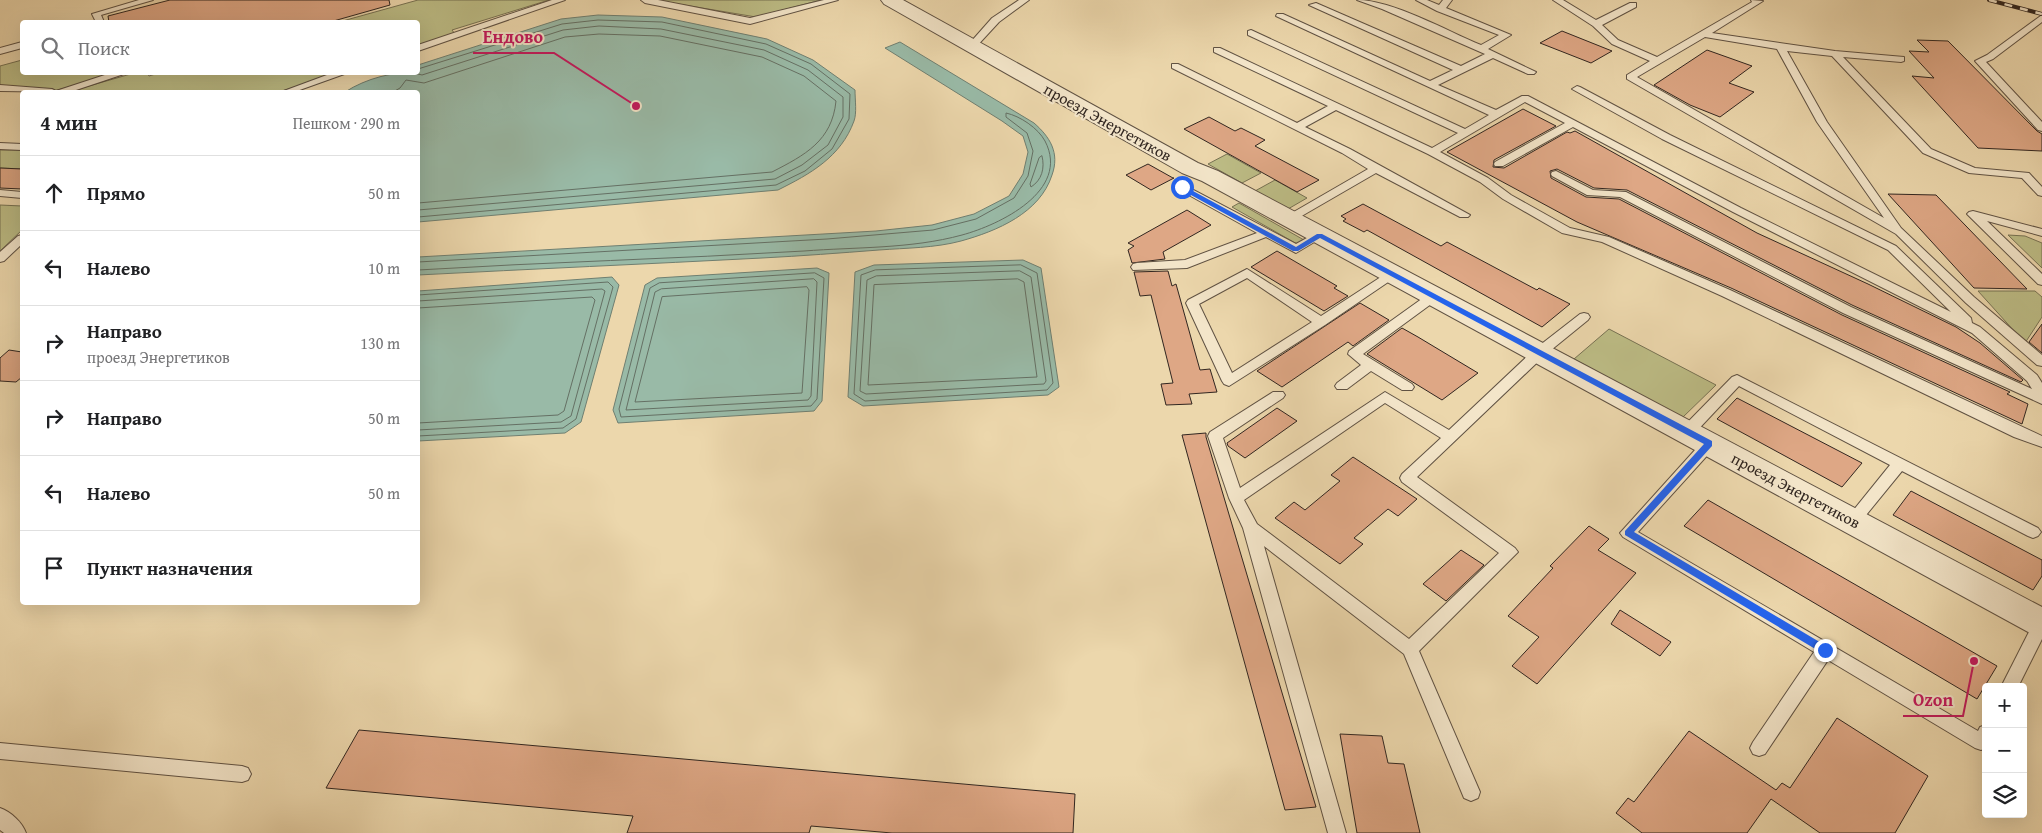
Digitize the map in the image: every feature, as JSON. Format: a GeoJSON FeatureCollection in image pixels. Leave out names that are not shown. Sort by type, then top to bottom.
{"type":"FeatureCollection","features":[{"type":"Feature","properties":{"kind":"street","name":"проезд Энергетиков"},"geometry":{"type":"LineString","coordinates":[[890,0],[1190,168],[1210,176],[1394,274],[2042,623]]}},
{"type":"Feature","properties":{"kind":"lane"},"geometry":{"type":"LineString","coordinates":[[99,20],[96,14],[149,0]]}},
{"type":"Feature","properties":{"kind":"lane"},"geometry":{"type":"LineString","coordinates":[[420,47],[561,0]]}},
{"type":"Feature","properties":{"kind":"lane"},"geometry":{"type":"LineString","coordinates":[[645,0],[750,21],[834,0]]}},
{"type":"Feature","properties":{"kind":"lane"},"geometry":{"type":"LineString","coordinates":[[972,46],[984,28],[1004,12],[1025,0]]}},
{"type":"Feature","properties":{"kind":"lane"},"geometry":{"type":"LineString","coordinates":[[1360,0],[1385,8],[1493,54],[1530,72]]}},
{"type":"Feature","properties":{"kind":"lane"},"geometry":{"type":"LineString","coordinates":[[1420,0],[1506,36],[1481,49]]}},
{"type":"Feature","properties":{"kind":"lane"},"geometry":{"type":"LineString","coordinates":[[1440,9],[1448,0]]}},
{"type":"Feature","properties":{"kind":"lane"},"geometry":{"type":"LineString","coordinates":[[1556,0],[1596,24],[1615,42],[1658,61]]}},
{"type":"Feature","properties":{"kind":"lane"},"geometry":{"type":"LineString","coordinates":[[1755,0],[1759,1],[1630,77],[1900,232]]}},
{"type":"Feature","properties":{"kind":"lane"},"geometry":{"type":"LineString","coordinates":[[1313,5],[1461,70]]}},
{"type":"Feature","properties":{"kind":"lane"},"geometry":{"type":"LineString","coordinates":[[1596,24],[1633,5]]}},
{"type":"Feature","properties":{"kind":"lane"},"geometry":{"type":"LineString","coordinates":[[1280,16],[1496,114]]}},
{"type":"Feature","properties":{"kind":"lane"},"geometry":{"type":"LineString","coordinates":[[2042,18],[1990,56],[1980,61],[2042,128]]}},
{"type":"Feature","properties":{"kind":"lane"},"geometry":{"type":"LineString","coordinates":[[1251,33],[1464,132]]}},
{"type":"Feature","properties":{"kind":"lane"},"geometry":{"type":"LineString","coordinates":[[1704,34],[1780,48],[1902,59]]}},
{"type":"Feature","properties":{"kind":"lane"},"geometry":{"type":"LineString","coordinates":[[0,51],[20,46]]}},
{"type":"Feature","properties":{"kind":"lane"},"geometry":{"type":"LineString","coordinates":[[1780,48],[1822,122],[1900,232],[1970,300],[2042,362]]}},
{"type":"Feature","properties":{"kind":"lane"},"geometry":{"type":"LineString","coordinates":[[1217,50],[1432,152],[1484,180],[1507,197],[1566,231],[1605,239],[1744,302],[2019,433],[2042,442]]}},
{"type":"Feature","properties":{"kind":"lane"},"geometry":{"type":"LineString","coordinates":[[1430,85],[1493,54]]}},
{"type":"Feature","properties":{"kind":"lane"},"geometry":{"type":"LineString","coordinates":[[1835,54],[1928,151],[1973,172],[2025,175],[2042,193]]}},
{"type":"Feature","properties":{"kind":"lane"},"geometry":{"type":"LineString","coordinates":[[1175,66],[1346,151],[1464,216]]}},
{"type":"Feature","properties":{"kind":"lane"},"geometry":{"type":"LineString","coordinates":[[68,90],[116,75]]}},
{"type":"Feature","properties":{"kind":"lane"},"geometry":{"type":"LineString","coordinates":[[292,90],[337,75]]}},
{"type":"Feature","properties":{"kind":"lane"},"geometry":{"type":"LineString","coordinates":[[0,88],[26,90]]}},
{"type":"Feature","properties":{"kind":"lane"},"geometry":{"type":"LineString","coordinates":[[1577,89],[1666,137],[1892,248],[1976,330],[2032,378],[2042,394]]}},
{"type":"Feature","properties":{"kind":"lane"},"geometry":{"type":"LineString","coordinates":[[1432,152],[1525,98],[1737,210],[1976,330]]}},
{"type":"Feature","properties":{"kind":"lane"},"geometry":{"type":"LineString","coordinates":[[1296,127],[1336,106]]}},
{"type":"Feature","properties":{"kind":"lane"},"geometry":{"type":"LineString","coordinates":[[1499,164],[1573,123]]}},
{"type":"Feature","properties":{"kind":"lane"},"geometry":{"type":"LineString","coordinates":[[0,146],[20,147]]}},
{"type":"Feature","properties":{"kind":"lane"},"geometry":{"type":"LineString","coordinates":[[1289,219],[1376,169]]}},
{"type":"Feature","properties":{"kind":"lane"},"geometry":{"type":"LineString","coordinates":[[1556,174],[1591,193],[1622,194],[1847,310],[2042,399]]}},
{"type":"Feature","properties":{"kind":"lane"},"geometry":{"type":"LineString","coordinates":[[1182,187],[1296,250],[1320,235]]}},
{"type":"Feature","properties":{"kind":"lane"},"geometry":{"type":"LineString","coordinates":[[0,193],[20,194]]}},
{"type":"Feature","properties":{"kind":"lane"},"geometry":{"type":"LineString","coordinates":[[2042,233],[1974,214],[2042,281]]}},
{"type":"Feature","properties":{"kind":"lane"},"geometry":{"type":"LineString","coordinates":[[1137,267],[1187,264],[1267,233]]}},
{"type":"Feature","properties":{"kind":"lane"},"geometry":{"type":"LineString","coordinates":[[0,258],[20,240]]}},
{"type":"Feature","properties":{"kind":"lane"},"geometry":{"type":"LineString","coordinates":[[1321,322],[1247,273],[1192,303],[1230,381],[1321,322],[1394,274]]}},
{"type":"Feature","properties":{"kind":"lane"},"geometry":{"type":"LineString","coordinates":[[1407,386],[1354,354],[1434,296]]}},
{"type":"Feature","properties":{"kind":"lane"},"geometry":{"type":"LineString","coordinates":[[1410,650],[1510,552],[1407,478],[1540,352],[1584,317]]}},
{"type":"Feature","properties":{"kind":"lane"},"geometry":{"type":"LineString","coordinates":[[1342,386],[1371,364]]}},
{"type":"Feature","properties":{"kind":"lane"},"geometry":{"type":"LineString","coordinates":[[1982,740],[1981,742],[1628,533],[1698,438],[1737,380],[2033,532]]}},
{"type":"Feature","properties":{"kind":"lane"},"geometry":{"type":"LineString","coordinates":[[1278,394],[1215,436],[1236,498],[1251,528],[1337,833]]}},
{"type":"Feature","properties":{"kind":"lane"},"geometry":{"type":"LineString","coordinates":[[1236,498],[1385,397],[1450,437]]}},
{"type":"Feature","properties":{"kind":"lane"},"geometry":{"type":"LineString","coordinates":[[1853,521],[1900,463]]}},
{"type":"Feature","properties":{"kind":"lane"},"geometry":{"type":"LineString","coordinates":[[1251,528],[1410,650],[1471,792]]}},
{"type":"Feature","properties":{"kind":"lane"},"geometry":{"type":"LineString","coordinates":[[2011,683],[2042,623]]}},
{"type":"Feature","properties":{"kind":"lane"},"geometry":{"type":"LineString","coordinates":[[1759,748],[1825,650]]}},
{"type":"Feature","properties":{"kind":"lane"},"geometry":{"type":"LineString","coordinates":[[0,751],[242,774]]}},
{"type":"Feature","properties":{"kind":"lane"},"geometry":{"type":"LineString","coordinates":[[0,816],[17,833]]}},
{"type":"Feature","properties":{"kind":"green space"},"geometry":{"type":"Polygon","coordinates":[[[418,0],[549,0],[452,30],[455,34],[420,45],[420,20],[346,20],[418,0]]]}},
{"type":"Feature","properties":{"kind":"green space"},"geometry":{"type":"Polygon","coordinates":[[[654,0],[821,0],[756,17],[654,0]]]}},
{"type":"Feature","properties":{"kind":"green space"},"geometry":{"type":"Polygon","coordinates":[[[20,61],[20,75],[112,75],[58,90],[45,90],[0,85],[0,66],[20,61]]]}},
{"type":"Feature","properties":{"kind":"green space"},"geometry":{"type":"Polygon","coordinates":[[[127,75],[333,75],[285,90],[78,90],[127,75]]]}},
{"type":"Feature","properties":{"kind":"green space"},"geometry":{"type":"Polygon","coordinates":[[[0,150],[20,150],[20,169],[0,168],[0,150]]]}},
{"type":"Feature","properties":{"kind":"green space"},"geometry":{"type":"Polygon","coordinates":[[[1227,154],[1261,173],[1242,183],[1208,164],[1227,154]]]}},
{"type":"Feature","properties":{"kind":"green space"},"geometry":{"type":"Polygon","coordinates":[[[1275,180],[1307,198],[1288,209],[1255,191],[1275,180]]]}},
{"type":"Feature","properties":{"kind":"green space"},"geometry":{"type":"Polygon","coordinates":[[[1239,203],[1304,240],[1297,244],[1232,207],[1239,203]]]}},
{"type":"Feature","properties":{"kind":"green space"},"geometry":{"type":"Polygon","coordinates":[[[0,205],[20,206],[20,232],[0,251],[0,205]]]}},
{"type":"Feature","properties":{"kind":"green space"},"geometry":{"type":"Polygon","coordinates":[[[2008,235],[2025,236],[2042,243],[2042,268],[2008,235]]]}},
{"type":"Feature","properties":{"kind":"green space"},"geometry":{"type":"Polygon","coordinates":[[[1978,291],[2035,291],[2042,297],[2042,317],[2025,343],[1978,291]]]}},
{"type":"Feature","properties":{"kind":"green space"},"geometry":{"type":"Polygon","coordinates":[[[1609,329],[1716,385],[1682,418],[1574,359],[1609,329]]]}},
{"type":"Feature","properties":{"kind":"water"},"geometry":{"type":"Polygon","coordinates":[[[598,15],[662,17],[767,39],[813,60],[855,90],[856,110],[854,121],[841,145],[833,154],[813,171],[778,190],[420,222],[420,90],[348,90],[362,83],[390,75],[420,75],[420,64],[561,19],[598,15]]]}},
{"type":"Feature","properties":{"kind":"water"},"geometry":{"type":"Polygon","coordinates":[[[900,42],[1034,123],[1049,140],[1055,160],[1052,175],[1038,200],[1016,218],[989,232],[951,243],[931,246],[777,257],[420,275],[420,257],[876,231],[932,225],[974,214],[1009,196],[1023,174],[1028,152],[1023,136],[885,48],[900,42]]]}},
{"type":"Feature","properties":{"kind":"water"},"geometry":{"type":"Polygon","coordinates":[[[1023,260],[1041,268],[1059,387],[1048,395],[863,406],[848,397],[855,272],[874,265],[1023,260]]]}},
{"type":"Feature","properties":{"kind":"water"},"geometry":{"type":"Polygon","coordinates":[[[817,268],[829,273],[822,401],[814,411],[618,423],[613,410],[645,285],[657,278],[817,268]]]}},
{"type":"Feature","properties":{"kind":"water"},"geometry":{"type":"Polygon","coordinates":[[[612,277],[619,285],[581,422],[565,433],[420,441],[420,291],[612,277]]]}},
{"type":"Feature","properties":{"kind":"building"},"geometry":{"type":"Polygon","coordinates":[[[170,0],[389,0],[390,5],[337,20],[109,20],[108,16],[170,0]]]}},
{"type":"Feature","properties":{"kind":"building"},"geometry":{"type":"Polygon","coordinates":[[[1562,31],[1612,51],[1591,63],[1540,43],[1562,31]]]}},
{"type":"Feature","properties":{"kind":"building"},"geometry":{"type":"Polygon","coordinates":[[[1917,40],[1948,41],[2042,134],[2042,151],[1978,148],[1912,76],[1934,78],[1909,51],[1929,52],[1917,40]]]}},
{"type":"Feature","properties":{"kind":"building"},"geometry":{"type":"Polygon","coordinates":[[[1707,50],[1752,66],[1729,83],[1754,92],[1720,117],[1690,105],[1654,85],[1707,50]]]}},
{"type":"Feature","properties":{"kind":"building"},"geometry":{"type":"Polygon","coordinates":[[[1523,109],[1556,126],[1494,160],[1493,167],[1504,168],[1567,132],[1575,131],[1757,233],[1956,327],[1980,343],[2023,380],[2021,382],[1852,305],[1627,190],[1594,188],[1557,169],[1550,171],[1551,178],[1586,197],[1619,199],[1842,315],[2010,392],[2007,394],[2028,404],[2022,424],[1731,288],[1577,222],[1447,152],[1523,109]]]}},
{"type":"Feature","properties":{"kind":"building"},"geometry":{"type":"Polygon","coordinates":[[[1209,117],[1235,131],[1241,128],[1265,140],[1255,146],[1319,180],[1297,192],[1184,129],[1209,117]]]}},
{"type":"Feature","properties":{"kind":"building"},"geometry":{"type":"Polygon","coordinates":[[[1148,164],[1174,178],[1151,190],[1126,175],[1148,164]]]}},
{"type":"Feature","properties":{"kind":"building"},"geometry":{"type":"Polygon","coordinates":[[[0,168],[20,169],[20,189],[0,188],[0,168]]]}},
{"type":"Feature","properties":{"kind":"building"},"geometry":{"type":"Polygon","coordinates":[[[1888,194],[1936,195],[2027,289],[1974,288],[1888,194]]]}},
{"type":"Feature","properties":{"kind":"building"},"geometry":{"type":"Polygon","coordinates":[[[1363,204],[1441,246],[1447,242],[1537,290],[1539,288],[1570,304],[1542,327],[1367,230],[1364,232],[1343,221],[1346,219],[1341,216],[1363,204]]]}},
{"type":"Feature","properties":{"kind":"building"},"geometry":{"type":"Polygon","coordinates":[[[1187,210],[1211,225],[1163,252],[1165,259],[1132,263],[1128,250],[1134,246],[1128,243],[1187,210]]]}},
{"type":"Feature","properties":{"kind":"building"},"geometry":{"type":"Polygon","coordinates":[[[1277,251],[1337,286],[1334,288],[1348,296],[1324,311],[1251,267],[1277,251]]]}},
{"type":"Feature","properties":{"kind":"building"},"geometry":{"type":"Polygon","coordinates":[[[1168,271],[1172,286],[1176,284],[1200,370],[1210,369],[1217,392],[1189,394],[1192,404],[1166,405],[1161,384],[1173,383],[1151,295],[1140,296],[1134,272],[1168,271]]]}},
{"type":"Feature","properties":{"kind":"building"},"geometry":{"type":"Polygon","coordinates":[[[1360,303],[1389,320],[1353,346],[1348,342],[1282,387],[1257,371],[1360,303]]]}},
{"type":"Feature","properties":{"kind":"building"},"geometry":{"type":"Polygon","coordinates":[[[2042,324],[2042,353],[2029,342],[2042,324]]]}},
{"type":"Feature","properties":{"kind":"building"},"geometry":{"type":"Polygon","coordinates":[[[1402,328],[1478,373],[1442,400],[1367,354],[1402,328]]]}},
{"type":"Feature","properties":{"kind":"building"},"geometry":{"type":"Polygon","coordinates":[[[9,350],[20,352],[20,379],[16,382],[0,381],[0,358],[9,350]]]}},
{"type":"Feature","properties":{"kind":"building"},"geometry":{"type":"Polygon","coordinates":[[[1737,398],[1862,463],[1842,487],[1717,419],[1737,398]]]}},
{"type":"Feature","properties":{"kind":"building"},"geometry":{"type":"Polygon","coordinates":[[[1277,408],[1297,421],[1245,458],[1228,446],[1227,443],[1277,408]]]}},
{"type":"Feature","properties":{"kind":"building"},"geometry":{"type":"Polygon","coordinates":[[[1206,433],[1316,807],[1285,810],[1182,435],[1206,433]]]}},
{"type":"Feature","properties":{"kind":"building"},"geometry":{"type":"Polygon","coordinates":[[[1353,457],[1417,499],[1398,516],[1388,509],[1354,538],[1363,544],[1340,564],[1275,518],[1294,502],[1305,510],[1340,481],[1331,475],[1353,457]]]}},
{"type":"Feature","properties":{"kind":"building"},"geometry":{"type":"Polygon","coordinates":[[[1911,491],[2042,560],[2042,576],[2033,590],[1893,515],[1911,491]]]}},
{"type":"Feature","properties":{"kind":"building"},"geometry":{"type":"Polygon","coordinates":[[[1708,500],[1997,666],[1987,683],[1982,683],[1982,691],[1977,699],[1684,526],[1708,500]]]}},
{"type":"Feature","properties":{"kind":"building"},"geometry":{"type":"Polygon","coordinates":[[[1589,526],[1609,539],[1598,550],[1636,573],[1537,684],[1512,666],[1539,637],[1508,616],[1553,568],[1550,566],[1589,526]]]}},
{"type":"Feature","properties":{"kind":"building"},"geometry":{"type":"Polygon","coordinates":[[[1461,550],[1484,565],[1446,601],[1423,584],[1461,550]]]}},
{"type":"Feature","properties":{"kind":"building"},"geometry":{"type":"Polygon","coordinates":[[[1620,610],[1671,642],[1660,656],[1611,624],[1620,610]]]}},
{"type":"Feature","properties":{"kind":"building"},"geometry":{"type":"Polygon","coordinates":[[[1837,718],[1928,776],[1895,833],[1820,833],[1771,799],[1747,833],[1642,833],[1616,813],[1628,798],[1634,802],[1689,731],[1776,790],[1782,783],[1790,788],[1837,718]]]}},
{"type":"Feature","properties":{"kind":"building"},"geometry":{"type":"Polygon","coordinates":[[[359,730],[1075,794],[1073,833],[892,833],[811,826],[809,833],[627,833],[633,816],[326,788],[359,730]]]}},
{"type":"Feature","properties":{"kind":"building"},"geometry":{"type":"Polygon","coordinates":[[[1340,734],[1382,736],[1388,763],[1404,764],[1420,833],[1357,833],[1340,734]]]}},
{"type":"Feature","properties":{"kind":"railway"},"geometry":{"type":"LineString","coordinates":[[1989,0],[2042,14]]}},
{"type":"Feature","properties":{"kind":"place","name":"Ендово"},"geometry":{"type":"Point","coordinates":[636,106]}},
{"type":"Feature","properties":{"kind":"place","name":"Ozon"},"geometry":{"type":"Point","coordinates":[1974,661]}},
{"type":"Feature","properties":{"kind":"route"},"geometry":{"type":"LineString","coordinates":[[1182,187],[1296,250],[1320,235],[1709,444],[1628,533],[1825,650]]}}]}
